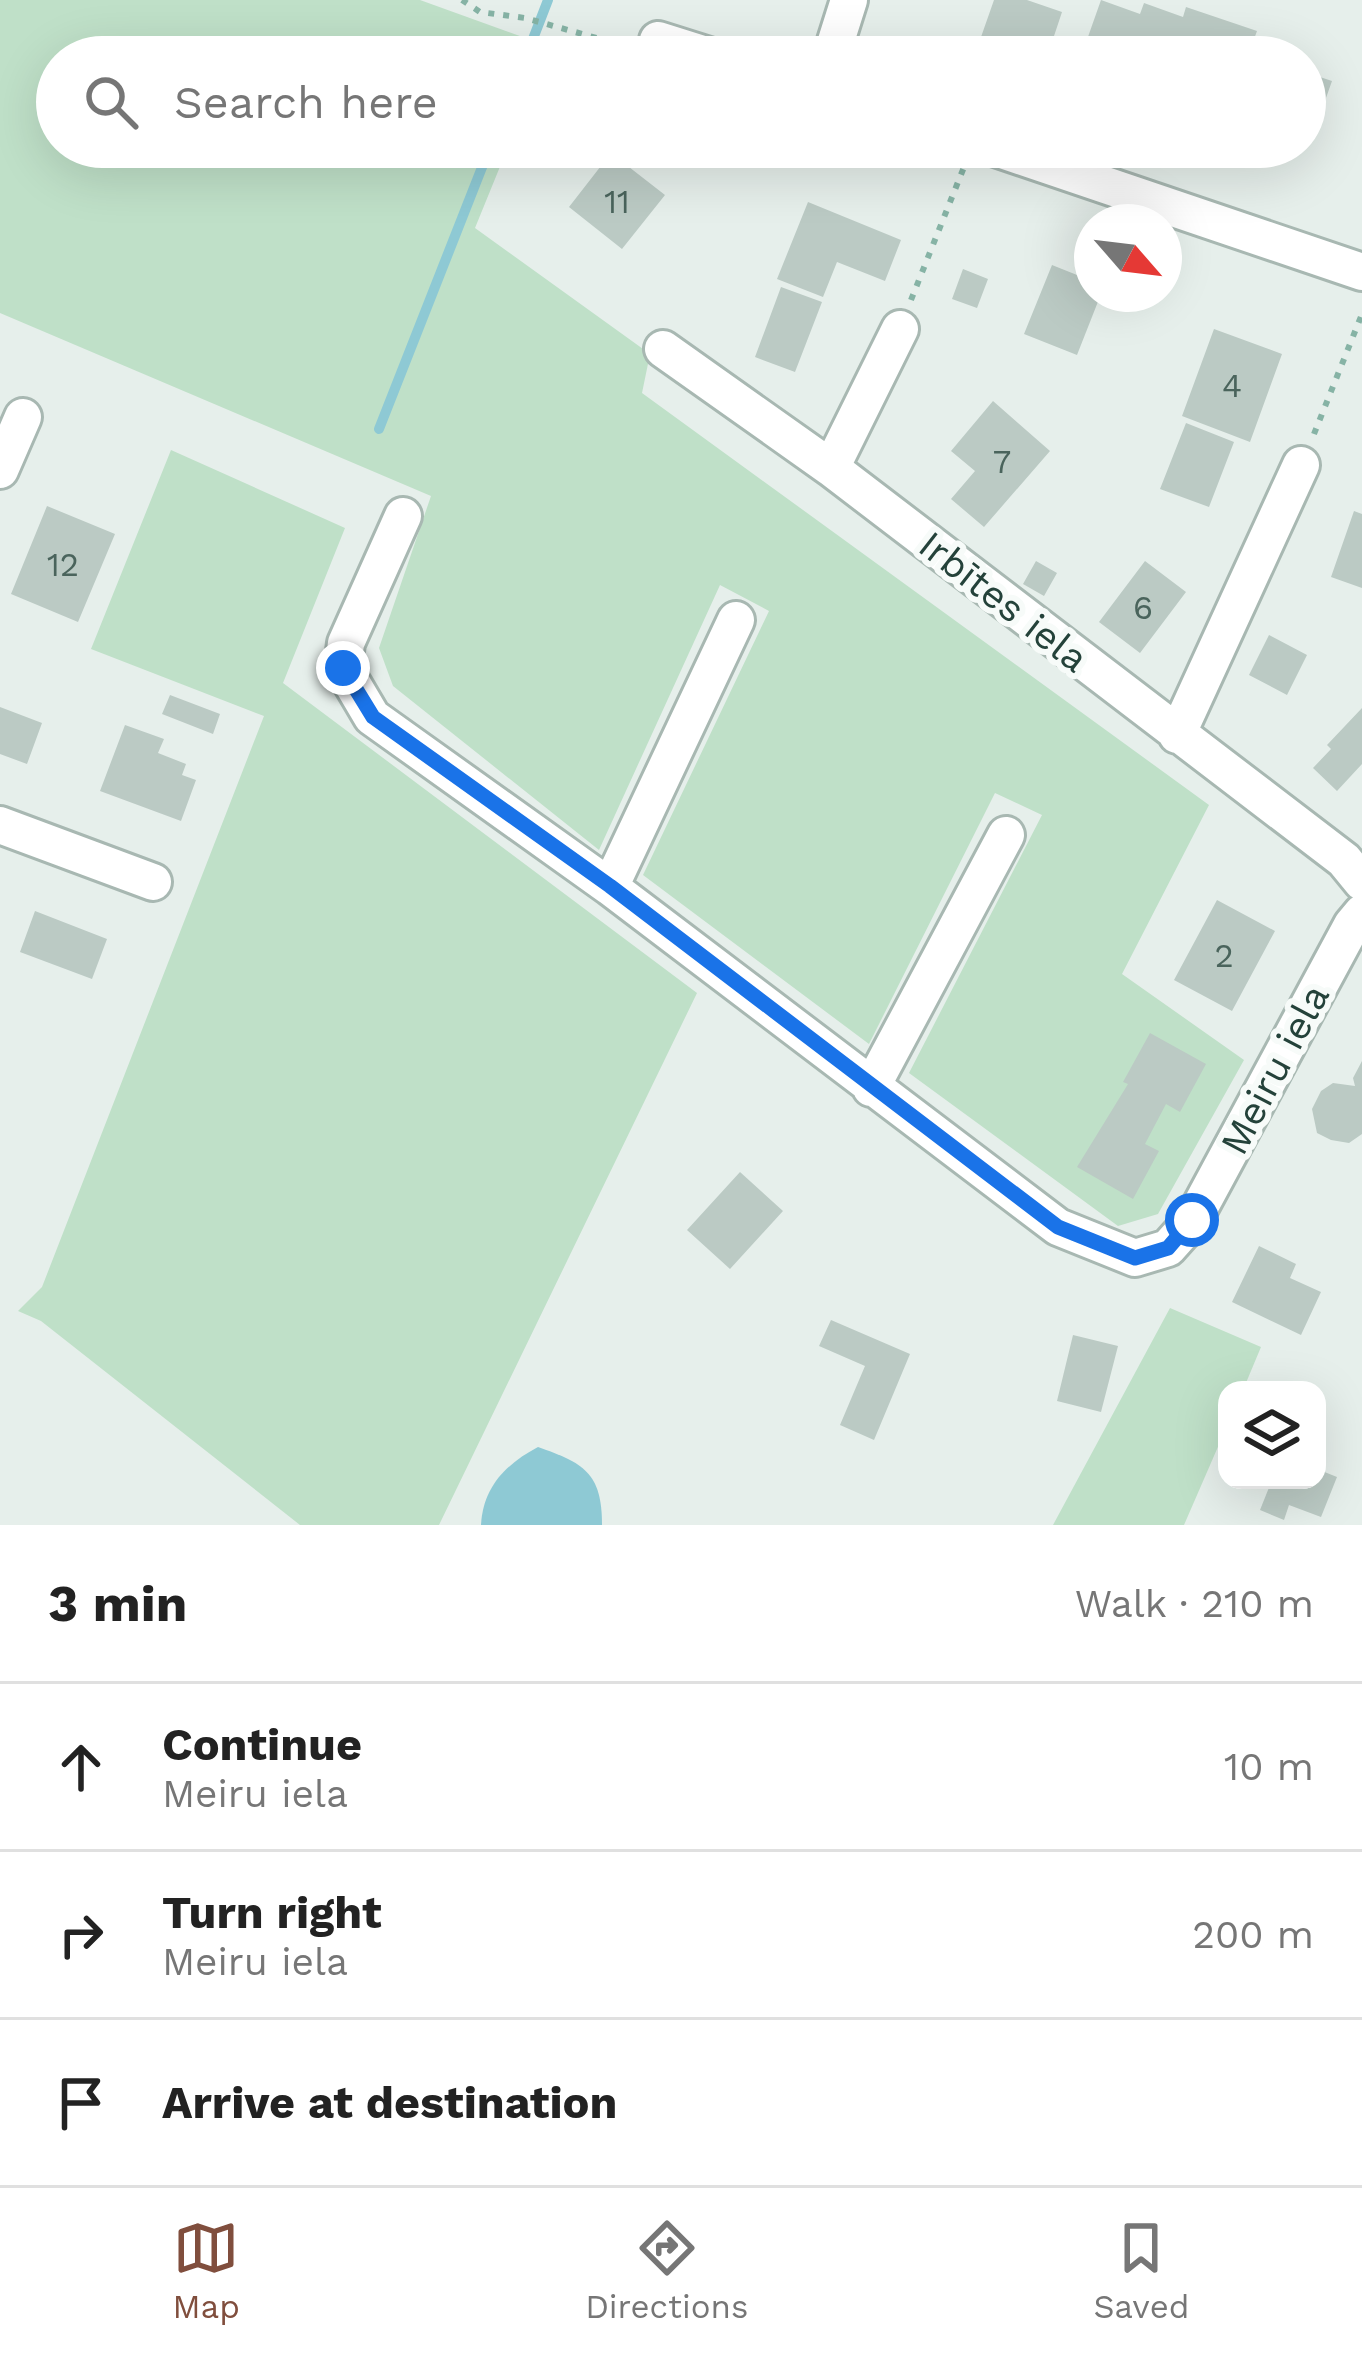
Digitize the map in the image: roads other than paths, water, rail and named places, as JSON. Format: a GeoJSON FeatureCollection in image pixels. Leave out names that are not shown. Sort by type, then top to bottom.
{"type":"FeatureCollection","features":[{"type":"Feature","properties":{"kind":"street"},"geometry":{"type":"LineString","coordinates":[[838,36],[849,0]]}},
{"type":"Feature","properties":{"kind":"street"},"geometry":{"type":"LineString","coordinates":[[1055,168],[1362,272]]}},
{"type":"Feature","properties":{"kind":"street"},"geometry":{"type":"LineString","coordinates":[[831,467],[900,328]]}},
{"type":"Feature","properties":{"kind":"street","name":"Irbītes iela"},"geometry":{"type":"LineString","coordinates":[[663,349],[831,467],[1344,860],[1362,882]]}},
{"type":"Feature","properties":{"kind":"street"},"geometry":{"type":"LineString","coordinates":[[0,470],[23,417]]}},
{"type":"Feature","properties":{"kind":"street"},"geometry":{"type":"LineString","coordinates":[[1177,736],[1301,465]]}},
{"type":"Feature","properties":{"kind":"street","name":"Meiru iela"},"geometry":{"type":"LineString","coordinates":[[403,516],[346,643],[343,668],[373,717],[610,886],[1058,1227],[1135,1258],[1168,1248],[1192,1220],[1362,913]]}},
{"type":"Feature","properties":{"kind":"street"},"geometry":{"type":"LineString","coordinates":[[610,886],[736,620]]}},
{"type":"Feature","properties":{"kind":"street"},"geometry":{"type":"LineString","coordinates":[[0,825],[153,882]]}},
{"type":"Feature","properties":{"kind":"street"},"geometry":{"type":"LineString","coordinates":[[871,1088],[1006,836]]}},
{"type":"Feature","properties":{"kind":"water"},"geometry":{"type":"Polygon","coordinates":[[[538,1447],[587,1472],[598,1493],[602,1525],[481,1525],[486,1499],[498,1478],[538,1447]]]}},
{"type":"Feature","properties":{"kind":"waterway"},"geometry":{"type":"LineString","coordinates":[[534,36],[548,0]]}},
{"type":"Feature","properties":{"kind":"waterway"},"geometry":{"type":"LineString","coordinates":[[379,429],[482,168]]}}]}
